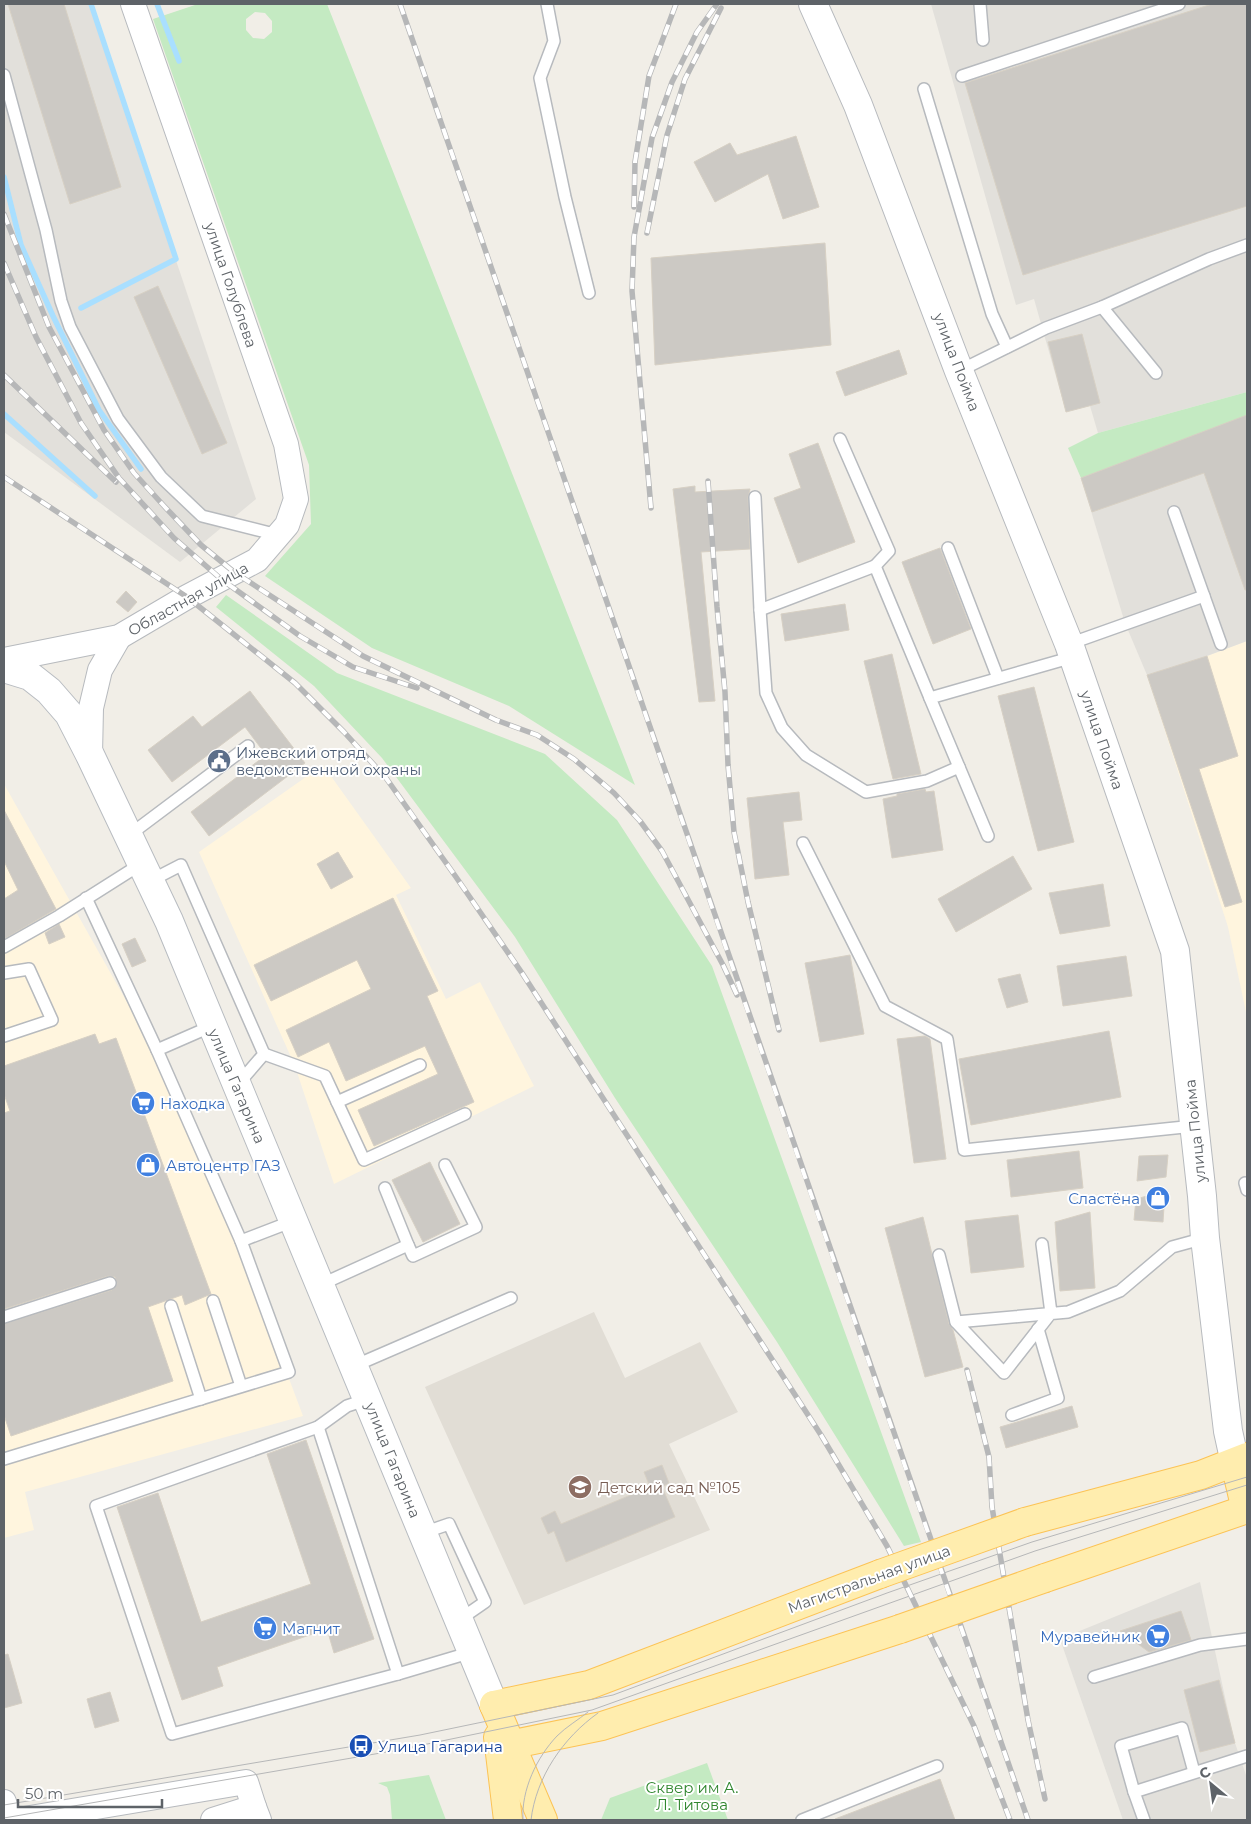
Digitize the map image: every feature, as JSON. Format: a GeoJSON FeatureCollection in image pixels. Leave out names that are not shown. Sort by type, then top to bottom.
{"type":"FeatureCollection","features":[{"type":"Feature","properties":{"kind":"main road","name":"улица Пойма"},"geometry":{"type":"LineString","coordinates":[[1241,1460],[1247,1511]]}},
{"type":"Feature","properties":{"kind":"main road","name":"Магистральная улица"},"geometry":{"type":"LineString","coordinates":[[494,1706],[589,1685],[880,1574],[1025,1522],[1201,1475],[1241,1460]]}},
{"type":"Feature","properties":{"kind":"main road"},"geometry":{"type":"LineString","coordinates":[[505,1745],[602,1726],[900,1629],[1045,1578],[1247,1511]]}},
{"type":"Feature","properties":{"kind":"main road","name":"улица Гагарина"},"geometry":{"type":"LineString","coordinates":[[494,1706],[505,1745],[543,1820]]}},
{"type":"Feature","properties":{"kind":"main road","name":"улица Гагарина"},"geometry":{"type":"LineString","coordinates":[[505,1745],[508,1820]]}},
{"type":"Feature","properties":{"kind":"street","name":"улица Голублева"},"geometry":{"type":"LineString","coordinates":[[133,4],[286,444],[296,498],[287,525],[257,560]]}},
{"type":"Feature","properties":{"kind":"street","name":"улица Пойма"},"geometry":{"type":"LineString","coordinates":[[813,4],[858,105],[959,371],[1071,650],[1175,951],[1205,1238],[1228,1431],[1241,1460]]}},
{"type":"Feature","properties":{"kind":"street","name":"Областная улица"},"geometry":{"type":"LineString","coordinates":[[119,638],[187,597],[257,560]]}},
{"type":"Feature","properties":{"kind":"street"},"geometry":{"type":"LineString","coordinates":[[4,660],[119,638]]}},
{"type":"Feature","properties":{"kind":"street"},"geometry":{"type":"LineString","coordinates":[[90,755],[91,708],[100,670],[119,638]]}},
{"type":"Feature","properties":{"kind":"street","name":"улица Гагарина"},"geometry":{"type":"LineString","coordinates":[[4,668],[30,676],[49,691],[69,714],[146,872],[169,922],[494,1706]]}},
{"type":"Feature","properties":{"kind":"street"},"geometry":{"type":"LineString","coordinates":[[18,1820],[246,1782],[256,1814],[213,1820]]}},
{"type":"Feature","properties":{"kind":"street"},"geometry":{"type":"LineString","coordinates":[[4,1802],[10,1820]]}},
{"type":"Feature","properties":{"kind":"lane"},"geometry":{"type":"LineString","coordinates":[[547,4],[554,41],[540,78],[565,197],[590,293]]}},
{"type":"Feature","properties":{"kind":"lane"},"geometry":{"type":"LineString","coordinates":[[980,4],[983,40]]}},
{"type":"Feature","properties":{"kind":"lane"},"geometry":{"type":"LineString","coordinates":[[962,76],[1179,4]]}},
{"type":"Feature","properties":{"kind":"lane"},"geometry":{"type":"LineString","coordinates":[[4,75],[46,230],[64,310],[70,327],[118,419],[161,477],[202,516],[278,535]]}},
{"type":"Feature","properties":{"kind":"lane"},"geometry":{"type":"LineString","coordinates":[[924,89],[992,314],[1007,347]]}},
{"type":"Feature","properties":{"kind":"lane"},"geometry":{"type":"LineString","coordinates":[[959,371],[1046,328],[1102,307],[1209,259],[1244,249]]}},
{"type":"Feature","properties":{"kind":"lane"},"geometry":{"type":"LineString","coordinates":[[1102,307],[1156,373]]}},
{"type":"Feature","properties":{"kind":"lane"},"geometry":{"type":"LineString","coordinates":[[760,610],[875,566],[889,551],[840,439]]}},
{"type":"Feature","properties":{"kind":"lane"},"geometry":{"type":"LineString","coordinates":[[755,497],[766,693],[782,728],[806,756],[866,792],[927,781],[959,767]]}},
{"type":"Feature","properties":{"kind":"lane"},"geometry":{"type":"LineString","coordinates":[[1174,512],[1221,644]]}},
{"type":"Feature","properties":{"kind":"lane"},"geometry":{"type":"LineString","coordinates":[[948,548],[998,678]]}},
{"type":"Feature","properties":{"kind":"lane"},"geometry":{"type":"LineString","coordinates":[[875,566],[988,836]]}},
{"type":"Feature","properties":{"kind":"lane"},"geometry":{"type":"LineString","coordinates":[[930,698],[998,678],[1204,596]]}},
{"type":"Feature","properties":{"kind":"lane"},"geometry":{"type":"LineString","coordinates":[[128,836],[248,746]]}},
{"type":"Feature","properties":{"kind":"lane"},"geometry":{"type":"LineString","coordinates":[[803,843],[885,1006],[947,1039],[964,1150],[1194,1126]]}},
{"type":"Feature","properties":{"kind":"lane"},"geometry":{"type":"LineString","coordinates":[[4,947],[86,898],[146,872],[181,865],[264,1054],[325,1076],[364,1160],[465,1114]]}},
{"type":"Feature","properties":{"kind":"lane"},"geometry":{"type":"LineString","coordinates":[[4,1459],[289,1372],[241,1241],[157,1050],[86,898]]}},
{"type":"Feature","properties":{"kind":"lane"},"geometry":{"type":"LineString","coordinates":[[4,973],[29,969],[52,1020],[4,1036]]}},
{"type":"Feature","properties":{"kind":"lane"},"geometry":{"type":"LineString","coordinates":[[157,1050],[212,1026]]}},
{"type":"Feature","properties":{"kind":"lane"},"geometry":{"type":"LineString","coordinates":[[237,1086],[264,1054]]}},
{"type":"Feature","properties":{"kind":"lane"},"geometry":{"type":"LineString","coordinates":[[337,1102],[420,1065]]}},
{"type":"Feature","properties":{"kind":"lane"},"geometry":{"type":"LineString","coordinates":[[385,1188],[413,1256],[476,1227],[445,1165]]}},
{"type":"Feature","properties":{"kind":"lane"},"geometry":{"type":"LineString","coordinates":[[241,1241],[293,1221]]}},
{"type":"Feature","properties":{"kind":"lane"},"geometry":{"type":"LineString","coordinates":[[956,1322],[1068,1312],[1120,1291],[1172,1247],[1205,1238]]}},
{"type":"Feature","properties":{"kind":"lane"},"geometry":{"type":"LineString","coordinates":[[939,1255],[956,1322],[1004,1373],[1050,1313],[1042,1244]]}},
{"type":"Feature","properties":{"kind":"lane"},"geometry":{"type":"LineString","coordinates":[[320,1285],[408,1245]]}},
{"type":"Feature","properties":{"kind":"lane"},"geometry":{"type":"LineString","coordinates":[[4,1317],[110,1283]]}},
{"type":"Feature","properties":{"kind":"lane"},"geometry":{"type":"LineString","coordinates":[[354,1366],[510,1298]]}},
{"type":"Feature","properties":{"kind":"lane"},"geometry":{"type":"LineString","coordinates":[[213,1301],[241,1386]]}},
{"type":"Feature","properties":{"kind":"lane"},"geometry":{"type":"LineString","coordinates":[[171,1306],[201,1399]]}},
{"type":"Feature","properties":{"kind":"lane"},"geometry":{"type":"LineString","coordinates":[[1012,1415],[1058,1398],[1038,1330]]}},
{"type":"Feature","properties":{"kind":"lane"},"geometry":{"type":"LineString","coordinates":[[368,1399],[347,1406],[318,1427],[96,1506],[172,1734],[398,1674],[472,1652]]}},
{"type":"Feature","properties":{"kind":"lane"},"geometry":{"type":"LineString","coordinates":[[318,1427],[398,1674]]}},
{"type":"Feature","properties":{"kind":"lane"},"geometry":{"type":"LineString","coordinates":[[1094,1677],[1200,1645],[1247,1638]]}},
{"type":"Feature","properties":{"kind":"lane"},"geometry":{"type":"LineString","coordinates":[[1144,1820],[1121,1746],[1182,1728],[1194,1772]]}},
{"type":"Feature","properties":{"kind":"lane"},"geometry":{"type":"LineString","coordinates":[[1134,1792],[1247,1756]]}},
{"type":"Feature","properties":{"kind":"lane"},"geometry":{"type":"LineString","coordinates":[[802,1820],[937,1766]]}},
{"type":"Feature","properties":{"kind":"shaded area"},"geometry":{"type":"Polygon","coordinates":[[[4,4],[90,4],[256,499],[180,562],[4,432],[4,4]]]}},
{"type":"Feature","properties":{"kind":"shaded area"},"geometry":{"type":"Polygon","coordinates":[[[931,4],[1247,4],[1247,392],[1098,433],[1090,406],[1066,412],[1034,299],[1016,305],[931,4]]]}},
{"type":"Feature","properties":{"kind":"shaded area"},"geometry":{"type":"Polygon","coordinates":[[[1247,416],[1247,641],[1147,675],[1125,623],[1081,478],[1247,416]]]}},
{"type":"Feature","properties":{"kind":"shaded area"},"geometry":{"type":"Polygon","coordinates":[[[1247,641],[1247,1017],[1228,927],[1147,675],[1247,641]]]}},
{"type":"Feature","properties":{"kind":"shaded area"},"geometry":{"type":"Polygon","coordinates":[[[323,765],[411,888],[396,895],[446,999],[480,982],[534,1086],[334,1184],[295,1066],[199,852],[323,765]]]}},
{"type":"Feature","properties":{"kind":"shaded area"},"geometry":{"type":"Polygon","coordinates":[[[4,784],[190,1114],[303,1416],[25,1492],[34,1530],[4,1538],[4,784]]]}},
{"type":"Feature","properties":{"kind":"shaded area","name":"Детский сад №105"},"geometry":{"type":"Polygon","coordinates":[[[594,1312],[625,1378],[700,1342],[738,1412],[669,1444],[710,1530],[524,1605],[425,1387],[594,1312]]]}},
{"type":"Feature","properties":{"kind":"shaded area"},"geometry":{"type":"Polygon","coordinates":[[[1200,1582],[1235,1743],[1247,1778],[1247,1820],[1123,1820],[1060,1639],[1200,1582]]]}},
{"type":"Feature","properties":{"kind":"green space"},"geometry":{"type":"Polygon","coordinates":[[[198,4],[327,4],[635,785],[509,706],[372,648],[265,576],[311,524],[309,465],[153,19],[198,4]],[[255,12],[246,19],[246,30],[253,38],[264,39],[272,32],[272,21],[265,13],[255,12]]]}},
{"type":"Feature","properties":{"kind":"green space"},"geometry":{"type":"Polygon","coordinates":[[[1247,392],[1247,416],[1081,478],[1068,448],[1098,433],[1247,392]]]}},
{"type":"Feature","properties":{"kind":"green space"},"geometry":{"type":"Polygon","coordinates":[[[226,595],[337,673],[545,754],[617,820],[712,966],[921,1542],[904,1546],[777,1342],[615,1098],[515,937],[382,758],[314,686],[216,607],[226,595]]]}},
{"type":"Feature","properties":{"kind":"green space","name":"Сквер им А. Л. Титова"},"geometry":{"type":"Polygon","coordinates":[[[707,1763],[728,1820],[601,1820],[610,1798],[707,1763]]]}},
{"type":"Feature","properties":{"kind":"green space"},"geometry":{"type":"Polygon","coordinates":[[[429,1775],[446,1820],[392,1820],[390,1795],[387,1787],[378,1783],[429,1775]]]}},
{"type":"Feature","properties":{"kind":"building"},"geometry":{"type":"Polygon","coordinates":[[[8,4],[64,4],[121,187],[70,204],[8,4]]]}},
{"type":"Feature","properties":{"kind":"building"},"geometry":{"type":"Polygon","coordinates":[[[1212,4],[1247,4],[1247,206],[1023,275],[965,83],[1212,4]]]}},
{"type":"Feature","properties":{"kind":"building"},"geometry":{"type":"Polygon","coordinates":[[[796,136],[819,207],[783,219],[768,174],[715,202],[694,162],[730,143],[737,155],[796,136]]]}},
{"type":"Feature","properties":{"kind":"building"},"geometry":{"type":"Polygon","coordinates":[[[825,243],[831,345],[655,365],[651,258],[825,243]]]}},
{"type":"Feature","properties":{"kind":"building"},"geometry":{"type":"Polygon","coordinates":[[[158,286],[227,443],[202,454],[134,297],[158,286]]]}},
{"type":"Feature","properties":{"kind":"building"},"geometry":{"type":"Polygon","coordinates":[[[1082,334],[1100,403],[1066,412],[1048,342],[1082,334]]]}},
{"type":"Feature","properties":{"kind":"building"},"geometry":{"type":"Polygon","coordinates":[[[899,350],[907,374],[845,396],[836,372],[899,350]]]}},
{"type":"Feature","properties":{"kind":"building"},"geometry":{"type":"Polygon","coordinates":[[[1247,415],[1247,590],[1245,590],[1204,473],[1092,512],[1081,478],[1247,415]]]}},
{"type":"Feature","properties":{"kind":"building"},"geometry":{"type":"Polygon","coordinates":[[[818,443],[855,542],[798,563],[774,498],[801,488],[789,454],[818,443]]]}},
{"type":"Feature","properties":{"kind":"building"},"geometry":{"type":"Polygon","coordinates":[[[695,486],[695,492],[750,489],[748,497],[750,549],[701,552],[715,701],[699,702],[673,489],[695,486]]]}},
{"type":"Feature","properties":{"kind":"building"},"geometry":{"type":"Polygon","coordinates":[[[940,548],[971,629],[933,644],[902,562],[940,548]]]}},
{"type":"Feature","properties":{"kind":"building"},"geometry":{"type":"Polygon","coordinates":[[[126,591],[137,602],[128,612],[116,602],[126,591]]]}},
{"type":"Feature","properties":{"kind":"building"},"geometry":{"type":"Polygon","coordinates":[[[845,604],[849,630],[785,641],[781,614],[845,604]]]}},
{"type":"Feature","properties":{"kind":"building"},"geometry":{"type":"Polygon","coordinates":[[[892,654],[921,774],[893,779],[864,661],[892,654]]]}},
{"type":"Feature","properties":{"kind":"building"},"geometry":{"type":"Polygon","coordinates":[[[1207,656],[1238,756],[1199,769],[1242,902],[1225,907],[1147,675],[1207,656]]]}},
{"type":"Feature","properties":{"kind":"building"},"geometry":{"type":"Polygon","coordinates":[[[1034,687],[1074,842],[1038,851],[998,696],[1034,687]]]}},
{"type":"Feature","properties":{"kind":"building"},"geometry":{"type":"Polygon","coordinates":[[[250,691],[305,763],[209,836],[191,812],[266,755],[245,727],[172,782],[148,750],[193,716],[202,727],[250,691]]]}},
{"type":"Feature","properties":{"kind":"building"},"geometry":{"type":"Polygon","coordinates":[[[925,789],[926,792],[934,791],[943,850],[892,858],[883,799],[897,796],[897,794],[925,789]]]}},
{"type":"Feature","properties":{"kind":"building"},"geometry":{"type":"Polygon","coordinates":[[[799,792],[802,820],[783,822],[789,875],[755,879],[747,798],[799,792]]]}},
{"type":"Feature","properties":{"kind":"building"},"geometry":{"type":"Polygon","coordinates":[[[4,810],[56,909],[4,939],[4,899],[18,890],[4,861],[4,810]]]}},
{"type":"Feature","properties":{"kind":"building"},"geometry":{"type":"Polygon","coordinates":[[[338,852],[353,877],[331,889],[317,864],[338,852]]]}},
{"type":"Feature","properties":{"kind":"building"},"geometry":{"type":"Polygon","coordinates":[[[1013,856],[1032,889],[956,932],[938,899],[1013,856]]]}},
{"type":"Feature","properties":{"kind":"building"},"geometry":{"type":"Polygon","coordinates":[[[1103,884],[1110,926],[1060,934],[1049,893],[1103,884]]]}},
{"type":"Feature","properties":{"kind":"building"},"geometry":{"type":"Polygon","coordinates":[[[393,898],[438,991],[427,996],[474,1102],[374,1146],[358,1110],[438,1074],[425,1046],[346,1081],[329,1042],[298,1057],[286,1030],[371,989],[357,960],[271,1001],[254,965],[393,898]]]}},
{"type":"Feature","properties":{"kind":"building"},"geometry":{"type":"Polygon","coordinates":[[[59,924],[65,937],[49,944],[45,933],[59,924]]]}},
{"type":"Feature","properties":{"kind":"building"},"geometry":{"type":"Polygon","coordinates":[[[135,938],[146,961],[132,967],[122,944],[135,938]]]}},
{"type":"Feature","properties":{"kind":"building"},"geometry":{"type":"Polygon","coordinates":[[[850,955],[864,1034],[820,1042],[805,963],[850,955]]]}},
{"type":"Feature","properties":{"kind":"building"},"geometry":{"type":"Polygon","coordinates":[[[1126,956],[1132,996],[1063,1006],[1057,966],[1126,956]]]}},
{"type":"Feature","properties":{"kind":"building"},"geometry":{"type":"Polygon","coordinates":[[[1020,974],[1028,1002],[1007,1008],[998,979],[1020,974]]]}},
{"type":"Feature","properties":{"kind":"building"},"geometry":{"type":"Polygon","coordinates":[[[1109,1031],[1121,1097],[971,1125],[959,1059],[1109,1031]]]}},
{"type":"Feature","properties":{"kind":"building"},"geometry":{"type":"Polygon","coordinates":[[[95,1034],[99,1044],[116,1038],[211,1294],[185,1305],[182,1295],[148,1307],[173,1381],[11,1436],[4,1415],[4,1324],[112,1290],[117,1284],[115,1277],[108,1276],[4,1309],[4,1113],[10,1111],[4,1094],[4,1066],[95,1034]]]}},
{"type":"Feature","properties":{"kind":"building"},"geometry":{"type":"Polygon","coordinates":[[[925,1036],[930,1039],[946,1159],[914,1163],[897,1039],[925,1036]]]}},
{"type":"Feature","properties":{"kind":"building"},"geometry":{"type":"Polygon","coordinates":[[[1079,1151],[1083,1188],[1011,1197],[1007,1160],[1079,1151]]]}},
{"type":"Feature","properties":{"kind":"building"},"geometry":{"type":"Polygon","coordinates":[[[1168,1155],[1166,1177],[1137,1181],[1139,1156],[1168,1155]]]}},
{"type":"Feature","properties":{"kind":"building"},"geometry":{"type":"Polygon","coordinates":[[[430,1162],[460,1224],[423,1242],[392,1180],[430,1162]]]}},
{"type":"Feature","properties":{"kind":"building"},"geometry":{"type":"Polygon","coordinates":[[[1165,1191],[1163,1222],[1134,1220],[1136,1199],[1165,1191]]]}},
{"type":"Feature","properties":{"kind":"building"},"geometry":{"type":"Polygon","coordinates":[[[1090,1212],[1095,1288],[1060,1291],[1055,1222],[1090,1212]]]}},
{"type":"Feature","properties":{"kind":"building"},"geometry":{"type":"Polygon","coordinates":[[[1018,1215],[1024,1267],[971,1273],[965,1221],[1018,1215]]]}},
{"type":"Feature","properties":{"kind":"building"},"geometry":{"type":"Polygon","coordinates":[[[923,1217],[949,1324],[953,1330],[963,1367],[925,1377],[885,1228],[923,1217]]]}},
{"type":"Feature","properties":{"kind":"building"},"geometry":{"type":"Polygon","coordinates":[[[1072,1406],[1078,1427],[1006,1448],[1000,1427],[1072,1406]]]}},
{"type":"Feature","properties":{"kind":"building"},"geometry":{"type":"Polygon","coordinates":[[[306,1440],[374,1639],[334,1653],[327,1629],[217,1667],[223,1686],[182,1700],[117,1507],[158,1493],[201,1622],[311,1584],[267,1454],[306,1440]]]}},
{"type":"Feature","properties":{"kind":"building"},"geometry":{"type":"Polygon","coordinates":[[[662,1465],[669,1483],[662,1487],[675,1517],[566,1562],[554,1531],[548,1534],[541,1518],[555,1511],[561,1524],[650,1487],[644,1472],[662,1465]]]}},
{"type":"Feature","properties":{"kind":"building","name":"Муравейник"},"geometry":{"type":"Polygon","coordinates":[[[1181,1611],[1191,1640],[1149,1652],[1120,1631],[1181,1611]]]}},
{"type":"Feature","properties":{"kind":"building"},"geometry":{"type":"Polygon","coordinates":[[[8,1654],[22,1703],[4,1708],[4,1655],[8,1654]]]}},
{"type":"Feature","properties":{"kind":"building"},"geometry":{"type":"Polygon","coordinates":[[[1219,1680],[1235,1743],[1200,1752],[1184,1690],[1219,1680]]]}},
{"type":"Feature","properties":{"kind":"building"},"geometry":{"type":"Polygon","coordinates":[[[110,1692],[119,1721],[95,1728],[87,1699],[110,1692]]]}},
{"type":"Feature","properties":{"kind":"building"},"geometry":{"type":"Polygon","coordinates":[[[940,1779],[955,1820],[835,1820],[835,1819],[940,1779]]]}},
{"type":"Feature","properties":{"kind":"waterway"},"geometry":{"type":"LineString","coordinates":[[81,308],[176,259],[91,4]]}},
{"type":"Feature","properties":{"kind":"waterway"},"geometry":{"type":"LineString","coordinates":[[157,4],[179,61]]}},
{"type":"Feature","properties":{"kind":"waterway"},"geometry":{"type":"LineString","coordinates":[[4,177],[21,245],[53,316],[99,410],[141,469]]}},
{"type":"Feature","properties":{"kind":"waterway"},"geometry":{"type":"LineString","coordinates":[[4,414],[95,496]]}},
{"type":"Feature","properties":{"kind":"tram line"},"geometry":{"type":"LineString","coordinates":[[4,1805],[420,1735],[613,1695],[887,1593],[1032,1542],[1247,1477]]}},
{"type":"Feature","properties":{"kind":"tram line"},"geometry":{"type":"LineString","coordinates":[[4,1818],[398,1750],[592,1710],[1035,1551],[1247,1485]]}},
{"type":"Feature","properties":{"kind":"tram line"},"geometry":{"type":"LineString","coordinates":[[523,1820],[523,1809],[528,1786],[543,1754],[561,1733],[588,1712]]}},
{"type":"Feature","properties":{"kind":"tram line"},"geometry":{"type":"LineString","coordinates":[[531,1820],[539,1789],[553,1760],[573,1734],[598,1713]]}},
{"type":"Feature","properties":{"kind":"railway"},"geometry":{"type":"LineString","coordinates":[[400,4],[1028,1820]]}},
{"type":"Feature","properties":{"kind":"railway"},"geometry":{"type":"LineString","coordinates":[[634,207],[635,162],[649,76],[676,4]]}},
{"type":"Feature","properties":{"kind":"railway"},"geometry":{"type":"LineString","coordinates":[[651,508],[632,291],[634,237],[652,138],[672,82],[697,32],[717,4]]}},
{"type":"Feature","properties":{"kind":"railway"},"geometry":{"type":"LineString","coordinates":[[647,233],[667,135],[685,79],[721,8]]}},
{"type":"Feature","properties":{"kind":"railway"},"geometry":{"type":"LineString","coordinates":[[4,214],[49,327],[104,430],[134,473],[164,506],[201,545],[234,572],[363,656],[496,720],[537,735],[574,759],[614,793],[640,821],[662,851],[737,995]]}},
{"type":"Feature","properties":{"kind":"railway"},"geometry":{"type":"LineString","coordinates":[[4,263],[36,337],[81,423],[119,478],[174,538],[221,579],[300,636],[353,667],[417,688]]}},
{"type":"Feature","properties":{"kind":"railway"},"geometry":{"type":"LineString","coordinates":[[4,375],[116,482]]}},
{"type":"Feature","properties":{"kind":"railway"},"geometry":{"type":"LineString","coordinates":[[4,477],[187,597],[295,683],[386,778],[522,973],[821,1435],[887,1546],[974,1726],[1010,1820]]}},
{"type":"Feature","properties":{"kind":"railway"},"geometry":{"type":"LineString","coordinates":[[708,481],[734,832],[748,902],[779,1030]]}},
{"type":"Feature","properties":{"kind":"railway"},"geometry":{"type":"LineString","coordinates":[[967,1370],[989,1457],[992,1507],[1028,1720],[1045,1799]]}},
{"type":"Feature","properties":{"kind":"place","name":"Ижевский отряд ведомственной охраны"},"geometry":{"type":"Point","coordinates":[219,761]}},
{"type":"Feature","properties":{"kind":"place","name":"Находка"},"geometry":{"type":"Point","coordinates":[143,1103]}},
{"type":"Feature","properties":{"kind":"place","name":"Автоцентр ГАЗ"},"geometry":{"type":"Point","coordinates":[148,1165]}},
{"type":"Feature","properties":{"kind":"place","name":"Сластёна"},"geometry":{"type":"Point","coordinates":[1158,1198]}},
{"type":"Feature","properties":{"kind":"place","name":"Детский сад №105"},"geometry":{"type":"Point","coordinates":[580,1487]}},
{"type":"Feature","properties":{"kind":"place","name":"Магнит"},"geometry":{"type":"Point","coordinates":[265,1628]}},
{"type":"Feature","properties":{"kind":"place","name":"Муравейник"},"geometry":{"type":"Point","coordinates":[1158,1636]}},
{"type":"Feature","properties":{"kind":"place","name":"Улица Гагарина"},"geometry":{"type":"Point","coordinates":[361,1746]}}]}
